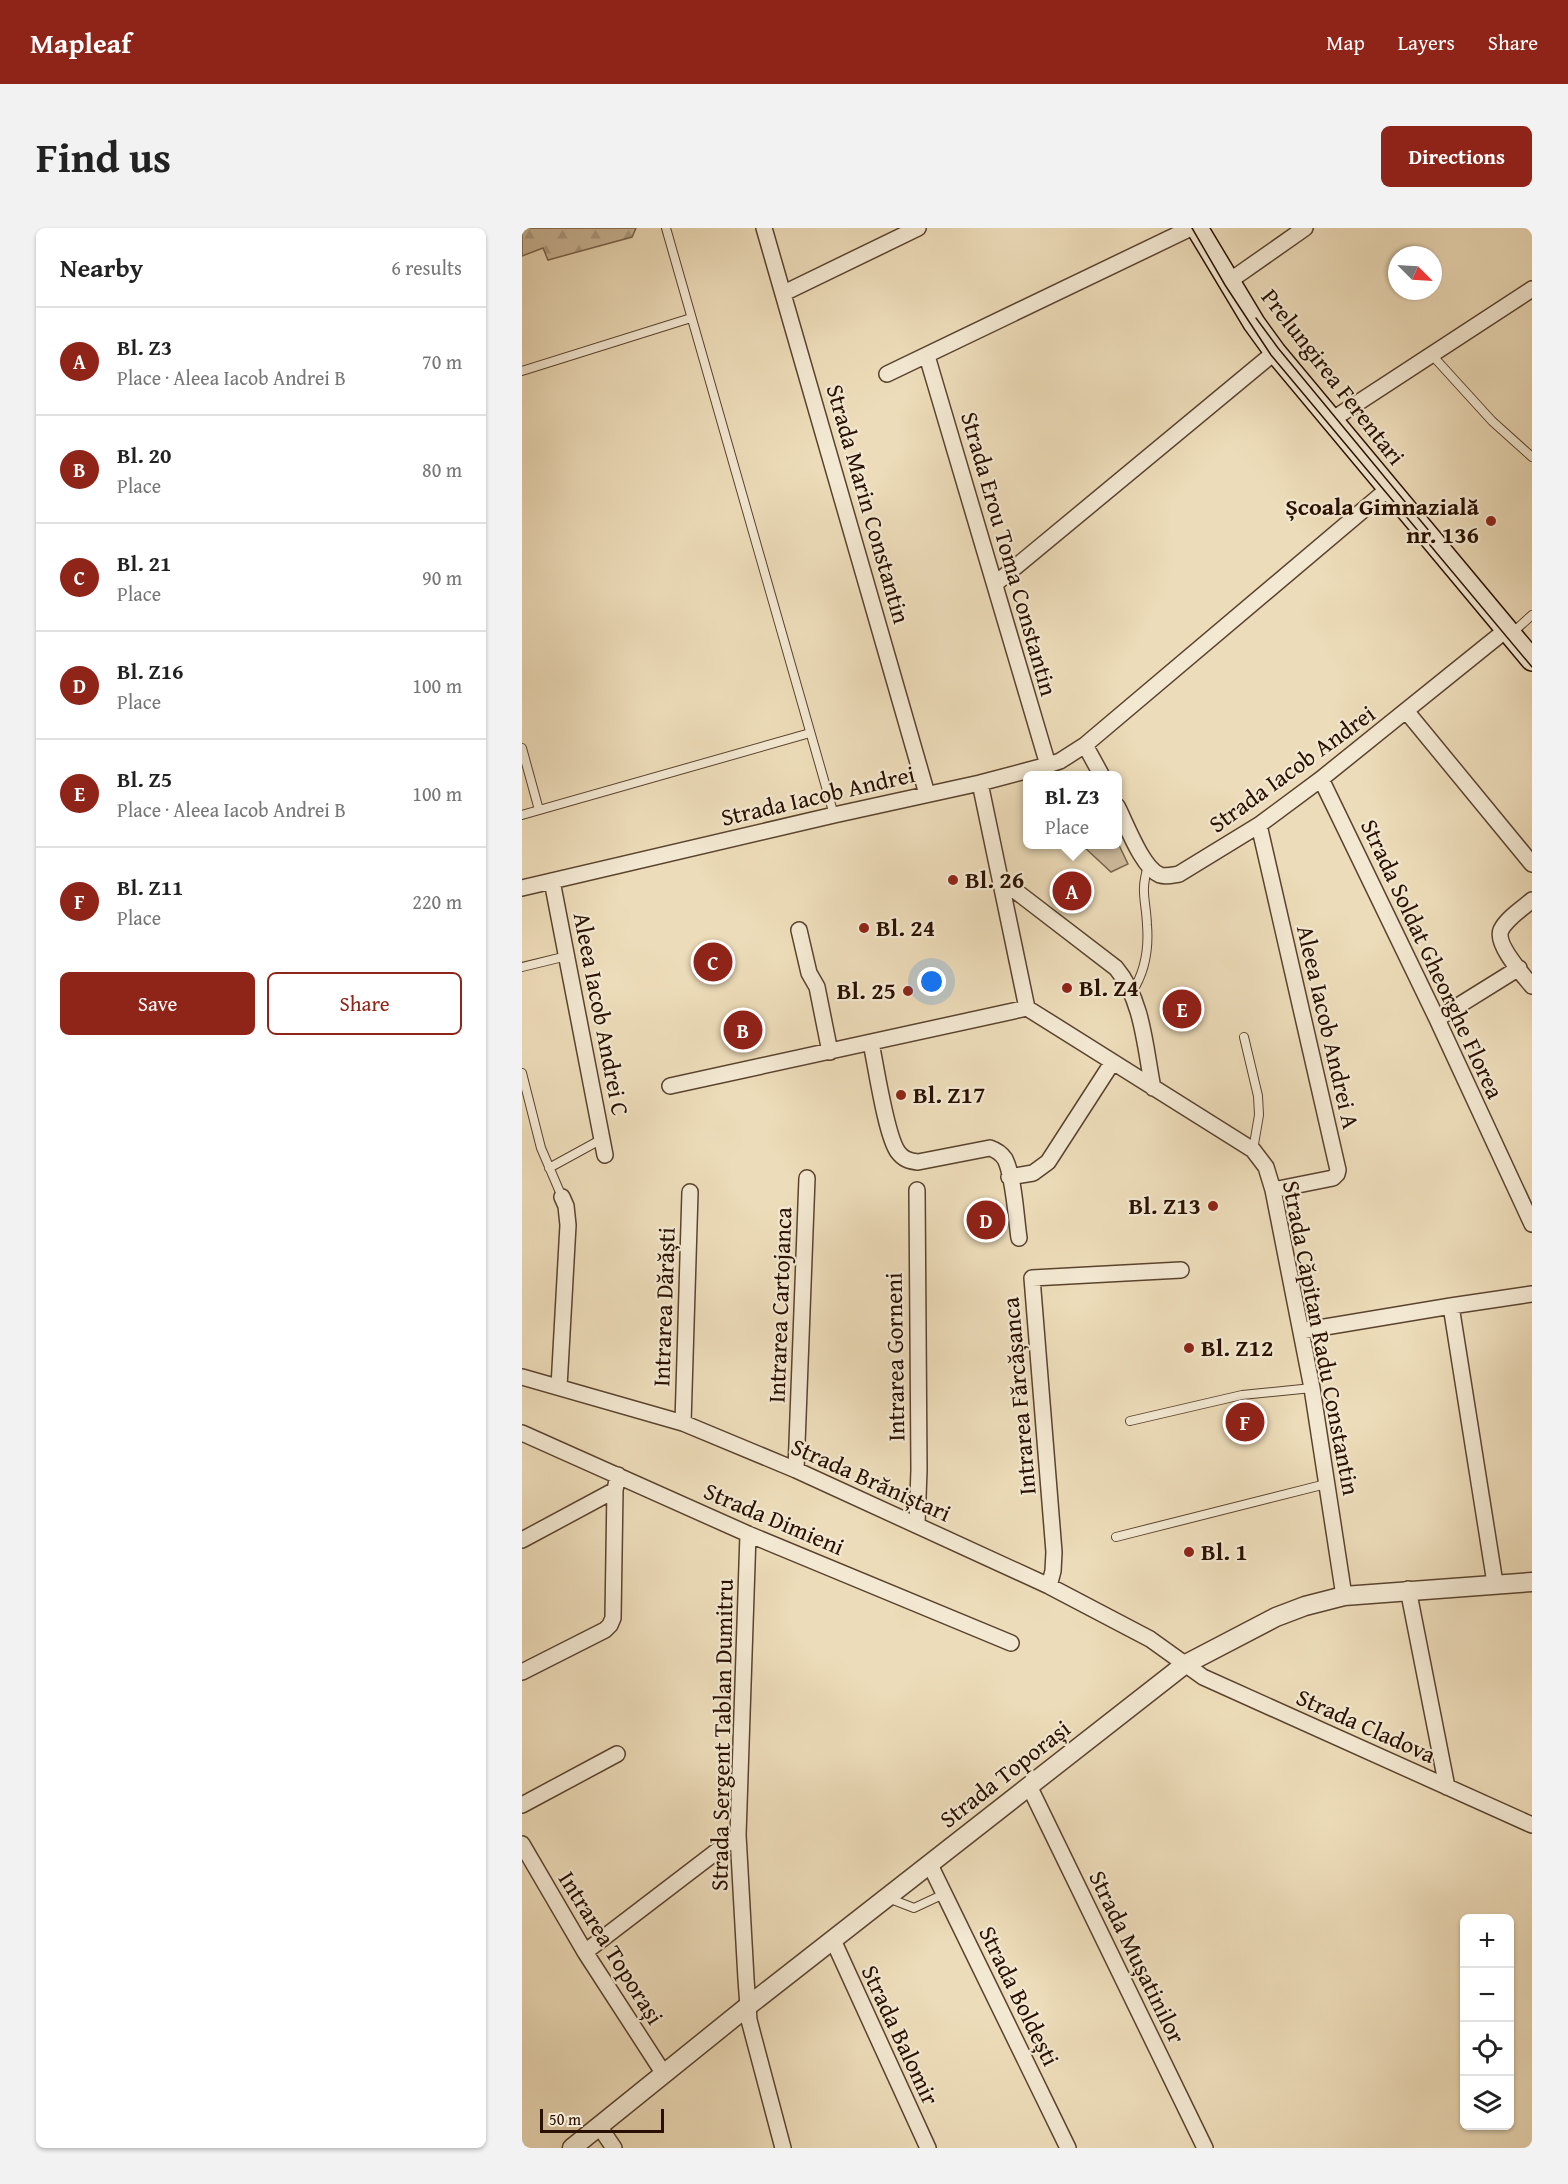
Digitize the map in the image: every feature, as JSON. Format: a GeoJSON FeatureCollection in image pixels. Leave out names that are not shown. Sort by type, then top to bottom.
{"type":"FeatureCollection","features":[{"type":"Feature","properties":{"kind":"main road","name":"Prelungirea Ferentari"},"geometry":{"type":"LineString","coordinates":[[1197,228],[1228,282],[1275,352],[1330,421],[1532,660]]}},
{"type":"Feature","properties":{"kind":"street","name":"Strada Marin Constantin"},"geometry":{"type":"LineString","coordinates":[[764,228],[927,794]]}},
{"type":"Feature","properties":{"kind":"street"},"geometry":{"type":"LineString","coordinates":[[784,293],[918,228]]}},
{"type":"Feature","properties":{"kind":"street"},"geometry":{"type":"LineString","coordinates":[[887,374],[1191,228]]}},
{"type":"Feature","properties":{"kind":"street"},"geometry":{"type":"LineString","coordinates":[[1228,282],[1305,228]]}},
{"type":"Feature","properties":{"kind":"street"},"geometry":{"type":"LineString","coordinates":[[1330,421],[1532,289]]}},
{"type":"Feature","properties":{"kind":"street"},"geometry":{"type":"LineString","coordinates":[[995,584],[1275,352]]}},
{"type":"Feature","properties":{"kind":"street","name":"Strada Erou Toma Constantin"},"geometry":{"type":"LineString","coordinates":[[927,356],[1048,765]]}},
{"type":"Feature","properties":{"kind":"street"},"geometry":{"type":"LineString","coordinates":[[1099,771],[1085,745],[1388,489]]}},
{"type":"Feature","properties":{"kind":"street","name":"Strada Iacob Andrei"},"geometry":{"type":"LineString","coordinates":[[1148,866],[1155,872],[1166,876],[1179,873],[1259,825],[1508,632]]}},
{"type":"Feature","properties":{"kind":"street"},"geometry":{"type":"LineString","coordinates":[[1407,712],[1532,864]]}},
{"type":"Feature","properties":{"kind":"street","name":"Strada Iacob Andrei"},"geometry":{"type":"LineString","coordinates":[[1025,771],[1060,761],[1085,745]]}},
{"type":"Feature","properties":{"kind":"street","name":"Strada Iacob Andrei"},"geometry":{"type":"LineString","coordinates":[[522,888],[1023,772]]}},
{"type":"Feature","properties":{"kind":"street","name":"Strada Soldat Gheorghe Florea"},"geometry":{"type":"LineString","coordinates":[[1321,779],[1437,1019],[1532,1224]]}},
{"type":"Feature","properties":{"kind":"street"},"geometry":{"type":"LineString","coordinates":[[670,1086],[1027,1008],[980,783]]}},
{"type":"Feature","properties":{"kind":"street"},"geometry":{"type":"LineString","coordinates":[[1122,816],[1148,866]]}},
{"type":"Feature","properties":{"kind":"street","name":"Aleea Iacob Andrei A"},"geometry":{"type":"LineString","coordinates":[[1259,825],[1338,1170],[1333,1178],[1273,1190]]}},
{"type":"Feature","properties":{"kind":"street"},"geometry":{"type":"LineString","coordinates":[[1000,879],[1116,968],[1125,979],[1132,992],[1153,1088]]}},
{"type":"Feature","properties":{"kind":"street","name":"Aleea Iacob Andrei C"},"geometry":{"type":"LineString","coordinates":[[552,881],[605,1155]]}},
{"type":"Feature","properties":{"kind":"street"},"geometry":{"type":"LineString","coordinates":[[1532,900],[1500,931],[1503,946],[1532,986]]}},
{"type":"Feature","properties":{"kind":"street"},"geometry":{"type":"LineString","coordinates":[[799,930],[809,973],[817,987],[830,1052]]}},
{"type":"Feature","properties":{"kind":"street"},"geometry":{"type":"LineString","coordinates":[[1437,1019],[1519,968]]}},
{"type":"Feature","properties":{"kind":"street","name":"Strada Căpitan Radu Constantin"},"geometry":{"type":"LineString","coordinates":[[1027,1008],[1253,1150],[1266,1167],[1273,1190],[1312,1388],[1344,1596]]}},
{"type":"Feature","properties":{"kind":"street"},"geometry":{"type":"LineString","coordinates":[[871,1043],[891,1136],[903,1158],[918,1162],[990,1148],[998,1151],[1005,1159],[1010,1178],[1019,1238]]}},
{"type":"Feature","properties":{"kind":"street"},"geometry":{"type":"LineString","coordinates":[[1010,1178],[1033,1173],[1048,1162],[1112,1063]]}},
{"type":"Feature","properties":{"kind":"street","name":"Intrarea Cartojanca"},"geometry":{"type":"LineString","coordinates":[[796,1470],[807,1178]]}},
{"type":"Feature","properties":{"kind":"street","name":"Intrarea Gorneni"},"geometry":{"type":"LineString","coordinates":[[916,1524],[919,1470],[917,1190]]}},
{"type":"Feature","properties":{"kind":"street","name":"Intrarea Dărăști"},"geometry":{"type":"LineString","coordinates":[[683,1423],[690,1192]]}},
{"type":"Feature","properties":{"kind":"street"},"geometry":{"type":"LineString","coordinates":[[559,1387],[568,1225],[566,1206],[562,1197]]}},
{"type":"Feature","properties":{"kind":"street","name":"Intrarea Fărcășanca"},"geometry":{"type":"LineString","coordinates":[[1048,1586],[1053,1571],[1054,1552],[1032,1278],[1181,1270]]}},
{"type":"Feature","properties":{"kind":"street"},"geometry":{"type":"LineString","coordinates":[[1301,1331],[1532,1294]]}},
{"type":"Feature","properties":{"kind":"street"},"geometry":{"type":"LineString","coordinates":[[1450,1306],[1495,1583]]}},
{"type":"Feature","properties":{"kind":"street","name":"Strada Brăniștari"},"geometry":{"type":"LineString","coordinates":[[522,1377],[683,1423],[796,1470],[1048,1586],[1150,1639],[1168,1650],[1184,1665]]}},
{"type":"Feature","properties":{"kind":"street","name":"Strada Dimieni"},"geometry":{"type":"LineString","coordinates":[[522,1433],[748,1534],[1011,1643]]}},
{"type":"Feature","properties":{"kind":"street"},"geometry":{"type":"LineString","coordinates":[[522,1672],[605,1630],[610,1625],[613,1618],[615,1490],[618,1474]]}},
{"type":"Feature","properties":{"kind":"street"},"geometry":{"type":"LineString","coordinates":[[522,1540],[615,1490]]}},
{"type":"Feature","properties":{"kind":"street","name":"Strada Sergent Tablan Dumitru"},"geometry":{"type":"LineString","coordinates":[[748,1534],[738,1836],[749,2020],[783,2148]]}},
{"type":"Feature","properties":{"kind":"street","name":"Strada Toporași"},"geometry":{"type":"LineString","coordinates":[[572,2148],[748,2006],[1184,1665],[1276,1617],[1305,1606],[1344,1596],[1532,1582]]}},
{"type":"Feature","properties":{"kind":"street"},"geometry":{"type":"LineString","coordinates":[[1408,1590],[1447,1787]]}},
{"type":"Feature","properties":{"kind":"street","name":"Strada Cladova"},"geometry":{"type":"LineString","coordinates":[[1184,1665],[1203,1677],[1532,1825]]}},
{"type":"Feature","properties":{"kind":"street"},"geometry":{"type":"LineString","coordinates":[[522,1805],[618,1754]]}},
{"type":"Feature","properties":{"kind":"street","name":"Strada Mușatinilor"},"geometry":{"type":"LineString","coordinates":[[1030,1785],[1205,2148]]}},
{"type":"Feature","properties":{"kind":"street"},"geometry":{"type":"LineString","coordinates":[[585,1952],[738,1836]]}},
{"type":"Feature","properties":{"kind":"street","name":"Intrarea Toporași"},"geometry":{"type":"LineString","coordinates":[[522,1844],[585,1952],[664,2074]]}},
{"type":"Feature","properties":{"kind":"street","name":"Strada Boldești"},"geometry":{"type":"LineString","coordinates":[[931,1863],[1068,2148]]}},
{"type":"Feature","properties":{"kind":"street","name":"Strada Balomir"},"geometry":{"type":"LineString","coordinates":[[833,1940],[928,2148]]}},
{"type":"Feature","properties":{"kind":"street"},"geometry":{"type":"LineString","coordinates":[[598,2126],[614,2148]]}},
{"type":"Feature","properties":{"kind":"lane"},"geometry":{"type":"LineString","coordinates":[[666,228],[834,815]]}},
{"type":"Feature","properties":{"kind":"lane"},"geometry":{"type":"LineString","coordinates":[[522,371],[692,318]]}},
{"type":"Feature","properties":{"kind":"lane"},"geometry":{"type":"LineString","coordinates":[[1431,354],[1492,421],[1532,457]]}},
{"type":"Feature","properties":{"kind":"lane"},"geometry":{"type":"LineString","coordinates":[[1508,632],[1532,615]]}},
{"type":"Feature","properties":{"kind":"lane"},"geometry":{"type":"LineString","coordinates":[[522,815],[810,733]]}},
{"type":"Feature","properties":{"kind":"lane"},"geometry":{"type":"LineString","coordinates":[[522,748],[539,810]]}},
{"type":"Feature","properties":{"kind":"lane"},"geometry":{"type":"LineString","coordinates":[[1132,992],[1144,967],[1147,924],[1143,897],[1148,866]]}},
{"type":"Feature","properties":{"kind":"lane"},"geometry":{"type":"LineString","coordinates":[[522,967],[567,956]]}},
{"type":"Feature","properties":{"kind":"lane"},"geometry":{"type":"LineString","coordinates":[[1244,1037],[1258,1096],[1259,1115],[1253,1150]]}},
{"type":"Feature","properties":{"kind":"lane"},"geometry":{"type":"LineString","coordinates":[[522,1073],[535,1128],[562,1197]]}},
{"type":"Feature","properties":{"kind":"lane"},"geometry":{"type":"LineString","coordinates":[[549,1168],[602,1139]]}},
{"type":"Feature","properties":{"kind":"lane"},"geometry":{"type":"LineString","coordinates":[[1130,1421],[1242,1395],[1312,1388]]}},
{"type":"Feature","properties":{"kind":"lane"},"geometry":{"type":"LineString","coordinates":[[1116,1537],[1326,1484]]}},
{"type":"Feature","properties":{"kind":"lane"},"geometry":{"type":"LineString","coordinates":[[886,1898],[914,1908],[944,1894]]}},
{"type":"Feature","properties":{"kind":"green space"},"geometry":{"type":"Polygon","coordinates":[[[522,228],[636,228],[632,237],[548,260],[543,248],[522,256],[522,228]]]}},
{"type":"Feature","properties":{"kind":"green space"},"geometry":{"type":"Polygon","coordinates":[[[1086,849],[1121,849],[1128,864],[1111,872],[1086,849]]]}},
{"type":"Feature","properties":{"kind":"tram line"},"geometry":{"type":"LineString","coordinates":[[1192,228],[1225,285],[1271,355],[1532,667]]}},
{"type":"Feature","properties":{"kind":"tram line"},"geometry":{"type":"LineString","coordinates":[[1256,318],[1278,348],[1430,532]]}},
{"type":"Feature","properties":{"kind":"place","name":"Școala Gimnazială nr. 136"},"geometry":{"type":"Point","coordinates":[1491,521]}},
{"type":"Feature","properties":{"kind":"place","name":"Bl. 26"},"geometry":{"type":"Point","coordinates":[953,880]}},
{"type":"Feature","properties":{"kind":"place","name":"Bl. Z3"},"geometry":{"type":"Point","coordinates":[1072,891]}},
{"type":"Feature","properties":{"kind":"place","name":"Bl. 24"},"geometry":{"type":"Point","coordinates":[864,928]}},
{"type":"Feature","properties":{"kind":"place","name":"Bl. 21"},"geometry":{"type":"Point","coordinates":[713,962]}},
{"type":"Feature","properties":{"kind":"place","name":"Bl. Z4"},"geometry":{"type":"Point","coordinates":[1067,988]}},
{"type":"Feature","properties":{"kind":"place","name":"Bl. 25"},"geometry":{"type":"Point","coordinates":[908,991]}},
{"type":"Feature","properties":{"kind":"place","name":"Bl. Z5"},"geometry":{"type":"Point","coordinates":[1182,1009]}},
{"type":"Feature","properties":{"kind":"place","name":"Bl. 20"},"geometry":{"type":"Point","coordinates":[743,1030]}},
{"type":"Feature","properties":{"kind":"place","name":"Bl. Z17"},"geometry":{"type":"Point","coordinates":[901,1095]}},
{"type":"Feature","properties":{"kind":"place","name":"Bl. Z13"},"geometry":{"type":"Point","coordinates":[1213,1206]}},
{"type":"Feature","properties":{"kind":"place","name":"Bl. Z16"},"geometry":{"type":"Point","coordinates":[986,1220]}},
{"type":"Feature","properties":{"kind":"place","name":"Bl. Z12"},"geometry":{"type":"Point","coordinates":[1189,1348]}},
{"type":"Feature","properties":{"kind":"place","name":"Bl. Z11"},"geometry":{"type":"Point","coordinates":[1245,1422]}},
{"type":"Feature","properties":{"kind":"place","name":"Bl. 1"},"geometry":{"type":"Point","coordinates":[1189,1552]}}]}
